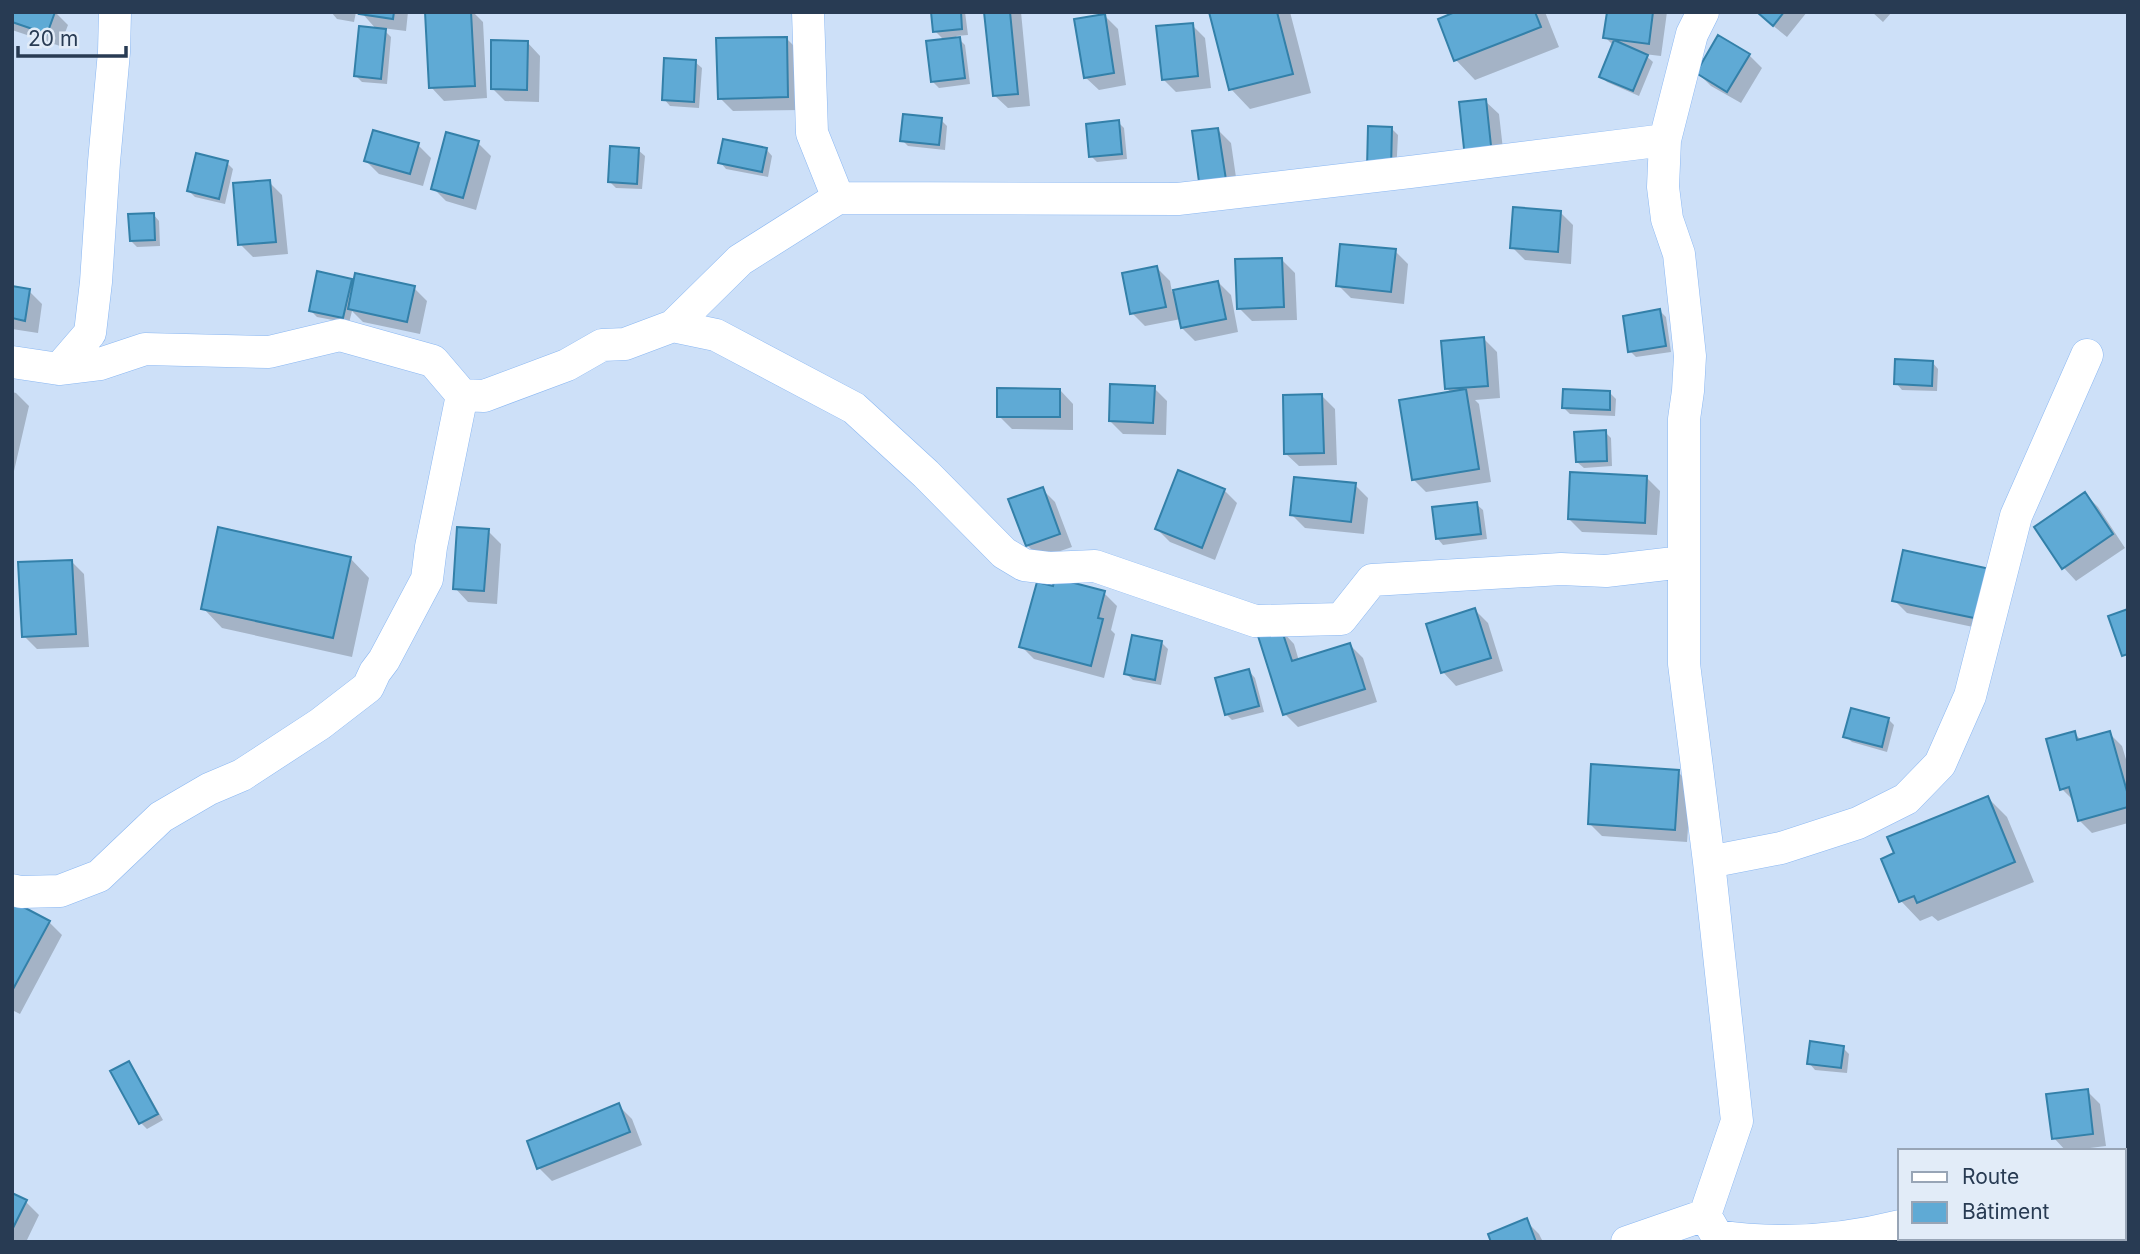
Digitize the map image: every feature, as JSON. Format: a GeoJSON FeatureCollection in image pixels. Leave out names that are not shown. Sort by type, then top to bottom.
{"type":"FeatureCollection","features":[{"type":"Feature","properties":{"kind":"street"},"geometry":{"type":"LineString","coordinates":[[59,369],[90,333],[114,52],[115,12]]}},
{"type":"Feature","properties":{"kind":"street"},"geometry":{"type":"LineString","coordinates":[[808,12],[812,133],[838,198]]}},
{"type":"Feature","properties":{"kind":"street"},"geometry":{"type":"LineString","coordinates":[[1703,12],[1692,34],[1665,140],[1663,187],[1667,219],[1679,254],[1690,356],[1684,419],[1684,664],[1737,1121],[1712,1231]]}},
{"type":"Feature","properties":{"kind":"street"},"geometry":{"type":"LineString","coordinates":[[12,362],[59,369],[100,365],[145,349],[270,352],[340,335],[433,361],[462,395],[484,396],[566,365],[602,345],[625,344],[673,326],[740,260],[838,198],[1178,199],[1665,140]]}},
{"type":"Feature","properties":{"kind":"street"},"geometry":{"type":"LineString","coordinates":[[673,326],[716,335],[854,408],[926,474],[1004,553],[1024,565],[1049,568],[1095,566],[1255,621],[1341,618],[1371,580],[1560,569],[1606,571],[1683,562]]}},
{"type":"Feature","properties":{"kind":"street"},"geometry":{"type":"LineString","coordinates":[[1709,862],[1781,848],[1858,823],[1906,799],[1940,764],[1970,696],[2015,516],[2087,355]]}},
{"type":"Feature","properties":{"kind":"street"},"geometry":{"type":"LineString","coordinates":[[12,890],[60,891],[99,876],[161,817],[209,789],[242,775],[320,724],[368,687],[427,579],[462,395]]}},
{"type":"Feature","properties":{"kind":"street"},"geometry":{"type":"LineString","coordinates":[[1627,1242],[1712,1231],[1743,1240],[1816,1240],[1887,1233]]}},
{"type":"Feature","properties":{"kind":"building"},"geometry":{"type":"Polygon","coordinates":[[[12,12],[55,12],[47,34],[12,22],[12,12]]]}},
{"type":"Feature","properties":{"kind":"building"},"geometry":{"type":"Polygon","coordinates":[[[394,12],[393,19],[359,14],[394,12]]]}},
{"type":"Feature","properties":{"kind":"building"},"geometry":{"type":"Polygon","coordinates":[[[425,12],[471,12],[475,86],[429,88],[425,12]]]}},
{"type":"Feature","properties":{"kind":"building"},"geometry":{"type":"Polygon","coordinates":[[[931,12],[961,12],[962,29],[933,32],[931,12]]]}},
{"type":"Feature","properties":{"kind":"building"},"geometry":{"type":"Polygon","coordinates":[[[984,12],[1010,12],[1018,94],[993,96],[984,12]]]}},
{"type":"Feature","properties":{"kind":"building"},"geometry":{"type":"Polygon","coordinates":[[[1209,12],[1277,12],[1293,74],[1229,90],[1209,12]]]}},
{"type":"Feature","properties":{"kind":"building"},"geometry":{"type":"Polygon","coordinates":[[[1455,12],[1535,12],[1541,27],[1454,61],[1438,19],[1455,12]]]}},
{"type":"Feature","properties":{"kind":"building"},"geometry":{"type":"Polygon","coordinates":[[[1607,12],[1653,12],[1649,44],[1603,38],[1607,12]]]}},
{"type":"Feature","properties":{"kind":"building"},"geometry":{"type":"Polygon","coordinates":[[[1757,12],[1784,12],[1773,26],[1757,12]]]}},
{"type":"Feature","properties":{"kind":"building"},"geometry":{"type":"Polygon","coordinates":[[[1105,14],[1114,73],[1084,78],[1074,19],[1105,14]]]}},
{"type":"Feature","properties":{"kind":"building"},"geometry":{"type":"Polygon","coordinates":[[[1193,23],[1198,76],[1162,80],[1156,26],[1193,23]]]}},
{"type":"Feature","properties":{"kind":"building"},"geometry":{"type":"Polygon","coordinates":[[[359,26],[386,29],[381,79],[354,76],[359,26]]]}},
{"type":"Feature","properties":{"kind":"building"},"geometry":{"type":"Polygon","coordinates":[[[1718,35],[1750,54],[1727,92],[1696,73],[1718,35]]]}},
{"type":"Feature","properties":{"kind":"building"},"geometry":{"type":"Polygon","coordinates":[[[787,37],[788,97],[718,99],[716,38],[787,37]]]}},
{"type":"Feature","properties":{"kind":"building"},"geometry":{"type":"Polygon","coordinates":[[[960,37],[965,78],[931,82],[926,41],[960,37]]]}},
{"type":"Feature","properties":{"kind":"building"},"geometry":{"type":"Polygon","coordinates":[[[491,40],[528,41],[527,90],[491,89],[491,40]]]}},
{"type":"Feature","properties":{"kind":"building"},"geometry":{"type":"Polygon","coordinates":[[[1614,40],[1648,55],[1633,91],[1599,77],[1614,40]]]}},
{"type":"Feature","properties":{"kind":"building"},"geometry":{"type":"Polygon","coordinates":[[[664,58],[696,60],[694,102],[662,100],[664,58]]]}},
{"type":"Feature","properties":{"kind":"building"},"geometry":{"type":"Polygon","coordinates":[[[1486,99],[1492,155],[1465,158],[1459,102],[1486,99]]]}},
{"type":"Feature","properties":{"kind":"building"},"geometry":{"type":"Polygon","coordinates":[[[903,114],[942,118],[939,145],[900,141],[903,114]]]}},
{"type":"Feature","properties":{"kind":"building"},"geometry":{"type":"Polygon","coordinates":[[[1119,120],[1122,154],[1089,157],[1086,124],[1119,120]]]}},
{"type":"Feature","properties":{"kind":"building"},"geometry":{"type":"Polygon","coordinates":[[[1368,126],[1392,127],[1391,169],[1367,168],[1368,126]]]}},
{"type":"Feature","properties":{"kind":"building"},"geometry":{"type":"Polygon","coordinates":[[[1218,128],[1227,186],[1200,189],[1192,131],[1218,128]]]}},
{"type":"Feature","properties":{"kind":"building"},"geometry":{"type":"Polygon","coordinates":[[[373,130],[419,143],[410,174],[364,161],[373,130]]]}},
{"type":"Feature","properties":{"kind":"building"},"geometry":{"type":"Polygon","coordinates":[[[446,132],[479,141],[463,198],[431,189],[446,132]]]}},
{"type":"Feature","properties":{"kind":"building"},"geometry":{"type":"Polygon","coordinates":[[[723,139],[767,148],[762,172],[718,163],[723,139]]]}},
{"type":"Feature","properties":{"kind":"building"},"geometry":{"type":"Polygon","coordinates":[[[610,146],[639,148],[637,184],[608,182],[610,146]]]}},
{"type":"Feature","properties":{"kind":"building"},"geometry":{"type":"Polygon","coordinates":[[[196,153],[228,161],[219,199],[187,191],[196,153]]]}},
{"type":"Feature","properties":{"kind":"building"},"geometry":{"type":"Polygon","coordinates":[[[270,180],[276,242],[238,245],[233,183],[270,180]]]}},
{"type":"Feature","properties":{"kind":"building"},"geometry":{"type":"Polygon","coordinates":[[[1513,207],[1561,211],[1558,252],[1510,248],[1513,207]]]}},
{"type":"Feature","properties":{"kind":"building"},"geometry":{"type":"Polygon","coordinates":[[[154,213],[155,240],[130,241],[128,214],[154,213]]]}},
{"type":"Feature","properties":{"kind":"building"},"geometry":{"type":"Polygon","coordinates":[[[1340,244],[1396,249],[1391,292],[1336,286],[1340,244]]]}},
{"type":"Feature","properties":{"kind":"building"},"geometry":{"type":"Polygon","coordinates":[[[1282,258],[1284,307],[1237,309],[1235,259],[1282,258]]]}},
{"type":"Feature","properties":{"kind":"building"},"geometry":{"type":"Polygon","coordinates":[[[1157,266],[1166,307],[1130,314],[1122,273],[1157,266]]]}},
{"type":"Feature","properties":{"kind":"building"},"geometry":{"type":"Polygon","coordinates":[[[317,271],[352,279],[343,318],[309,311],[317,271]]]}},
{"type":"Feature","properties":{"kind":"building"},"geometry":{"type":"Polygon","coordinates":[[[355,273],[415,286],[407,322],[348,309],[355,273]]]}},
{"type":"Feature","properties":{"kind":"building"},"geometry":{"type":"Polygon","coordinates":[[[1218,281],[1226,319],[1181,328],[1173,290],[1218,281]]]}},
{"type":"Feature","properties":{"kind":"building"},"geometry":{"type":"Polygon","coordinates":[[[12,286],[30,289],[25,321],[12,318],[12,286]]]}},
{"type":"Feature","properties":{"kind":"building"},"geometry":{"type":"Polygon","coordinates":[[[1660,309],[1666,346],[1628,352],[1623,316],[1660,309]]]}},
{"type":"Feature","properties":{"kind":"building"},"geometry":{"type":"Polygon","coordinates":[[[1484,337],[1488,386],[1445,389],[1441,341],[1484,337]]]}},
{"type":"Feature","properties":{"kind":"building"},"geometry":{"type":"Polygon","coordinates":[[[1895,359],[1933,361],[1932,386],[1894,384],[1895,359]]]}},
{"type":"Feature","properties":{"kind":"building"},"geometry":{"type":"Polygon","coordinates":[[[1110,384],[1155,386],[1153,423],[1109,421],[1110,384]]]}},
{"type":"Feature","properties":{"kind":"building"},"geometry":{"type":"Polygon","coordinates":[[[997,388],[1060,389],[1060,417],[997,417],[997,388]]]}},
{"type":"Feature","properties":{"kind":"building"},"geometry":{"type":"Polygon","coordinates":[[[1466,389],[1479,469],[1412,480],[1399,400],[1466,389]]]}},
{"type":"Feature","properties":{"kind":"building"},"geometry":{"type":"Polygon","coordinates":[[[1563,389],[1610,391],[1610,410],[1562,408],[1563,389]]]}},
{"type":"Feature","properties":{"kind":"building"},"geometry":{"type":"Polygon","coordinates":[[[1322,394],[1324,453],[1284,454],[1283,395],[1322,394]]]}},
{"type":"Feature","properties":{"kind":"building"},"geometry":{"type":"Polygon","coordinates":[[[1606,430],[1607,461],[1576,462],[1574,432],[1606,430]]]}},
{"type":"Feature","properties":{"kind":"building"},"geometry":{"type":"Polygon","coordinates":[[[1178,470],[1225,489],[1202,548],[1155,529],[1178,470]]]}},
{"type":"Feature","properties":{"kind":"building"},"geometry":{"type":"Polygon","coordinates":[[[1570,472],[1647,476],[1645,523],[1568,519],[1570,472]]]}},
{"type":"Feature","properties":{"kind":"building"},"geometry":{"type":"Polygon","coordinates":[[[1294,477],[1356,483],[1351,522],[1290,515],[1294,477]]]}},
{"type":"Feature","properties":{"kind":"building"},"geometry":{"type":"Polygon","coordinates":[[[1043,487],[1060,534],[1026,546],[1008,499],[1043,487]]]}},
{"type":"Feature","properties":{"kind":"building"},"geometry":{"type":"Polygon","coordinates":[[[2085,492],[2113,534],[2062,569],[2034,527],[2085,492]]]}},
{"type":"Feature","properties":{"kind":"building"},"geometry":{"type":"Polygon","coordinates":[[[1477,502],[1481,534],[1436,539],[1432,507],[1477,502]]]}},
{"type":"Feature","properties":{"kind":"building"},"geometry":{"type":"Polygon","coordinates":[[[218,527],[351,557],[333,638],[201,609],[218,527]]]}},
{"type":"Feature","properties":{"kind":"building"},"geometry":{"type":"Polygon","coordinates":[[[457,527],[489,529],[484,591],[453,589],[457,527]]]}},
{"type":"Feature","properties":{"kind":"building"},"geometry":{"type":"Polygon","coordinates":[[[1903,550],[1990,569],[1979,619],[1892,601],[1903,550]]]}},
{"type":"Feature","properties":{"kind":"building"},"geometry":{"type":"Polygon","coordinates":[[[72,560],[76,634],[22,637],[18,562],[72,560]]]}},
{"type":"Feature","properties":{"kind":"building"},"geometry":{"type":"Polygon","coordinates":[[[1055,578],[1105,591],[1098,618],[1103,619],[1091,666],[1019,647],[1037,582],[1053,586],[1055,578]]]}},
{"type":"Feature","properties":{"kind":"building"},"geometry":{"type":"Polygon","coordinates":[[[1475,608],[1491,658],[1441,673],[1426,624],[1475,608]]]}},
{"type":"Feature","properties":{"kind":"building"},"geometry":{"type":"Polygon","coordinates":[[[2128,609],[2128,654],[2122,656],[2108,616],[2128,609]]]}},
{"type":"Feature","properties":{"kind":"building"},"geometry":{"type":"Polygon","coordinates":[[[1281,628],[1292,661],[1350,643],[1365,689],[1283,715],[1258,636],[1281,628]]]}},
{"type":"Feature","properties":{"kind":"building"},"geometry":{"type":"Polygon","coordinates":[[[1132,635],[1162,641],[1155,680],[1124,674],[1132,635]]]}},
{"type":"Feature","properties":{"kind":"building"},"geometry":{"type":"Polygon","coordinates":[[[1249,669],[1259,706],[1225,715],[1215,678],[1249,669]]]}},
{"type":"Feature","properties":{"kind":"building"},"geometry":{"type":"Polygon","coordinates":[[[1851,708],[1889,718],[1882,747],[1843,737],[1851,708]]]}},
{"type":"Feature","properties":{"kind":"building"},"geometry":{"type":"Polygon","coordinates":[[[2075,731],[2077,740],[2110,731],[2128,795],[2128,807],[2078,821],[2069,787],[2060,790],[2046,739],[2075,731]]]}},
{"type":"Feature","properties":{"kind":"building"},"geometry":{"type":"Polygon","coordinates":[[[1591,764],[1679,770],[1675,830],[1588,824],[1591,764]]]}},
{"type":"Feature","properties":{"kind":"building"},"geometry":{"type":"Polygon","coordinates":[[[1988,796],[2015,862],[1917,903],[1914,896],[1899,902],[1881,859],[1894,853],[1887,837],[1988,796]]]}},
{"type":"Feature","properties":{"kind":"building"},"geometry":{"type":"Polygon","coordinates":[[[12,901],[50,921],[12,991],[12,901]]]}},
{"type":"Feature","properties":{"kind":"building"},"geometry":{"type":"Polygon","coordinates":[[[1810,1041],[1844,1046],[1841,1068],[1807,1064],[1810,1041]]]}},
{"type":"Feature","properties":{"kind":"building"},"geometry":{"type":"Polygon","coordinates":[[[129,1061],[158,1114],[139,1124],[110,1071],[129,1061]]]}},
{"type":"Feature","properties":{"kind":"building"},"geometry":{"type":"Polygon","coordinates":[[[2088,1089],[2093,1134],[2052,1139],[2046,1094],[2088,1089]]]}},
{"type":"Feature","properties":{"kind":"building"},"geometry":{"type":"Polygon","coordinates":[[[619,1103],[630,1132],[537,1169],[527,1141],[619,1103]]]}},
{"type":"Feature","properties":{"kind":"building"},"geometry":{"type":"Polygon","coordinates":[[[12,1193],[27,1200],[12,1230],[12,1193]]]}},
{"type":"Feature","properties":{"kind":"building"},"geometry":{"type":"Polygon","coordinates":[[[1527,1218],[1536,1242],[1491,1242],[1488,1234],[1527,1218]]]}}]}
